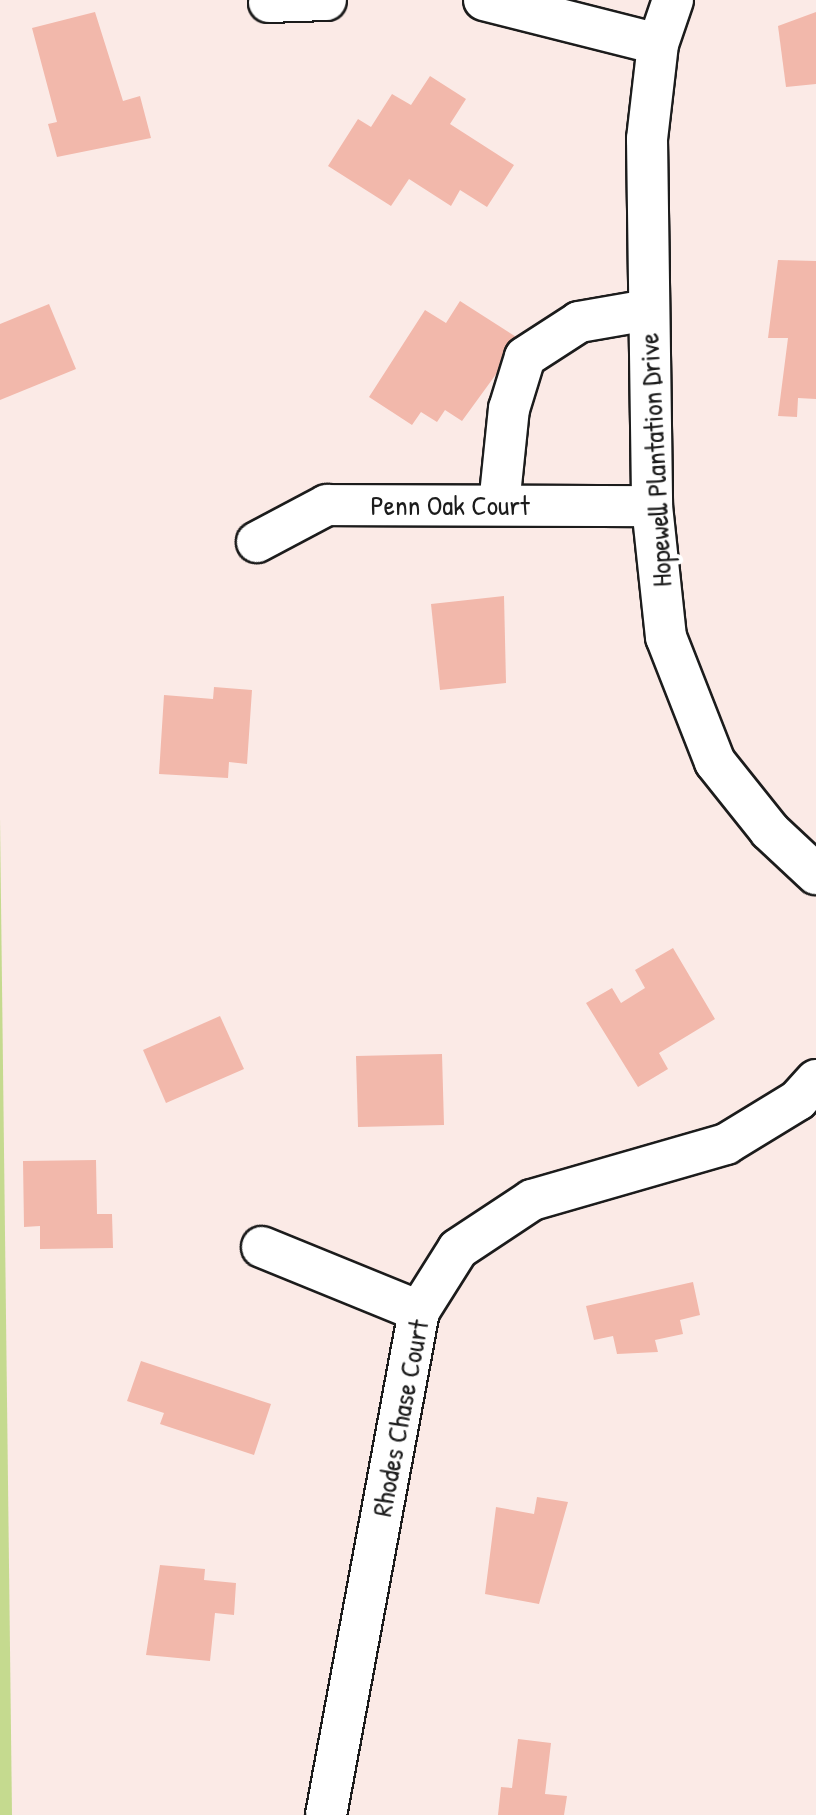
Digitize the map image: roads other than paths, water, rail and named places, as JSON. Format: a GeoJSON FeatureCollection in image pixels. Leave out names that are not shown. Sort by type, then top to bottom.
{"type":"FeatureCollection","features":[{"type":"Feature","properties":{"kind":"street"},"geometry":{"type":"LineString","coordinates":[[268,2],[326,0]]}},
{"type":"Feature","properties":{"kind":"street"},"geometry":{"type":"LineString","coordinates":[[484,0],[658,44]]}},
{"type":"Feature","properties":{"kind":"street","name":"Hopewell Plantation Drive"},"geometry":{"type":"LineString","coordinates":[[673,0],[658,44],[646,139],[652,506],[666,637],[694,722],[740,798],[816,874]]}},
{"type":"Feature","properties":{"kind":"street"},"geometry":{"type":"LineString","coordinates":[[499,505],[508,409],[525,356],[579,322],[648,310]]}},
{"type":"Feature","properties":{"kind":"street","name":"Penn Oak Court"},"geometry":{"type":"LineString","coordinates":[[257,542],[328,505],[652,506]]}},
{"type":"Feature","properties":{"kind":"street","name":"Rhodes Chase Court"},"geometry":{"type":"LineString","coordinates":[[326,1815],[419,1310],[458,1249],[492,1220],[532,1200],[726,1144],[798,1100],[816,1080]]}},
{"type":"Feature","properties":{"kind":"street"},"geometry":{"type":"LineString","coordinates":[[262,1247],[419,1310]]}}]}
